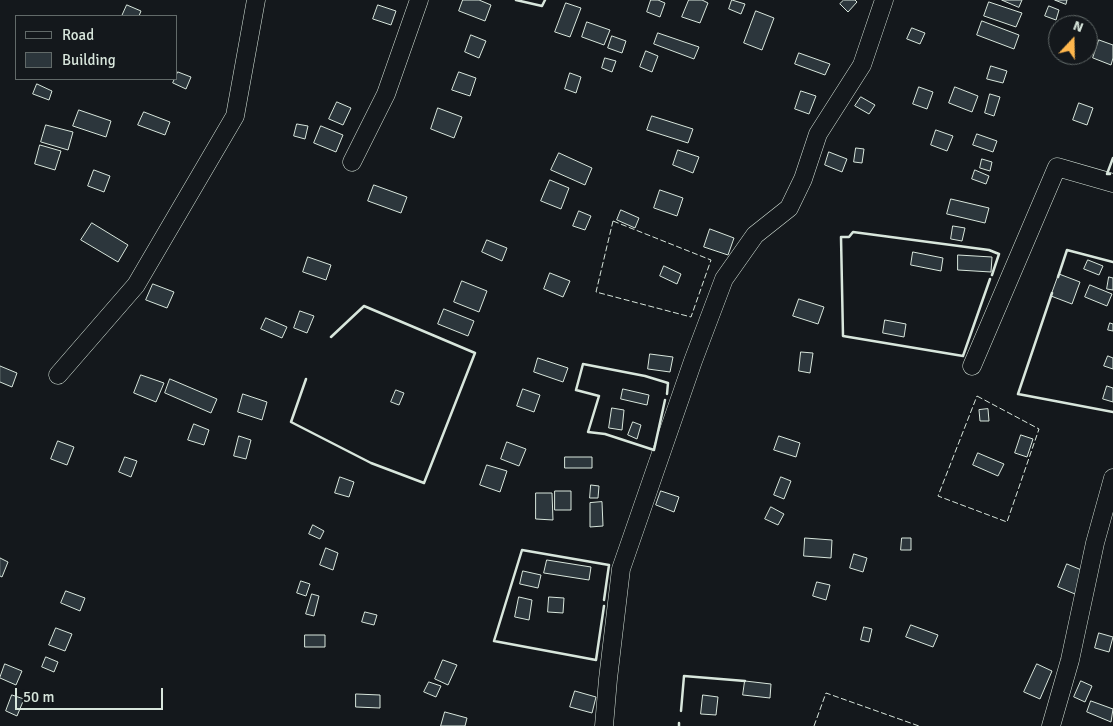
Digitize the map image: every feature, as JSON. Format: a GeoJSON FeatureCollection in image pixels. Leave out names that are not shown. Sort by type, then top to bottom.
{"type":"FeatureCollection","features":[{"type":"Feature","properties":{"kind":"street"},"geometry":{"type":"LineString","coordinates":[[58,375],[136,285],[235,116],[256,0]]}},
{"type":"Feature","properties":{"kind":"street"},"geometry":{"type":"LineString","coordinates":[[352,162],[386,94],[420,0]]}},
{"type":"Feature","properties":{"kind":"street"},"geometry":{"type":"LineString","coordinates":[[604,726],[621,569],[706,325],[724,279],[755,235],[789,208],[803,179],[818,134],[862,65],[884,0]]}},
{"type":"Feature","properties":{"kind":"street"},"geometry":{"type":"LineString","coordinates":[[972,366],[1057,167],[1113,183]]}},
{"type":"Feature","properties":{"kind":"street"},"geometry":{"type":"LineString","coordinates":[[1051,726],[1070,660],[1095,542],[1113,478]]}},
{"type":"Feature","properties":{"kind":"building"},"geometry":{"type":"Polygon","coordinates":[[[463,0],[479,0],[491,5],[485,21],[459,11],[463,0]]]}},
{"type":"Feature","properties":{"kind":"building"},"geometry":{"type":"Polygon","coordinates":[[[651,0],[665,3],[660,17],[647,12],[651,0]]]}},
{"type":"Feature","properties":{"kind":"building"},"geometry":{"type":"Polygon","coordinates":[[[689,0],[702,0],[708,3],[700,23],[682,17],[689,0]]]}},
{"type":"Feature","properties":{"kind":"building"},"geometry":{"type":"Polygon","coordinates":[[[732,0],[745,4],[741,14],[729,9],[732,0]]]}},
{"type":"Feature","properties":{"kind":"building"},"geometry":{"type":"Polygon","coordinates":[[[844,0],[855,0],[857,2],[848,12],[840,4],[844,0]]]}},
{"type":"Feature","properties":{"kind":"building"},"geometry":{"type":"Polygon","coordinates":[[[1002,0],[1022,0],[1019,7],[1002,0]]]}},
{"type":"Feature","properties":{"kind":"building"},"geometry":{"type":"Polygon","coordinates":[[[1055,0],[1067,0],[1066,4],[1055,0]]]}},
{"type":"Feature","properties":{"kind":"building"},"geometry":{"type":"Polygon","coordinates":[[[989,2],[1022,13],[1016,27],[984,16],[989,2]]]}},
{"type":"Feature","properties":{"kind":"building"},"geometry":{"type":"Polygon","coordinates":[[[566,3],[581,8],[570,37],[555,32],[566,3]]]}},
{"type":"Feature","properties":{"kind":"building"},"geometry":{"type":"Polygon","coordinates":[[[127,5],[141,11],[139,15],[122,15],[127,5]]]}},
{"type":"Feature","properties":{"kind":"building"},"geometry":{"type":"Polygon","coordinates":[[[378,5],[396,11],[391,25],[373,19],[378,5]]]}},
{"type":"Feature","properties":{"kind":"building"},"geometry":{"type":"Polygon","coordinates":[[[1049,6],[1059,10],[1058,15],[1045,16],[1049,6]]]}},
{"type":"Feature","properties":{"kind":"building"},"geometry":{"type":"Polygon","coordinates":[[[756,11],[774,18],[762,50],[744,43],[756,11]]]}},
{"type":"Feature","properties":{"kind":"building"},"geometry":{"type":"Polygon","coordinates":[[[982,21],[1019,35],[1014,49],[977,35],[982,21]]]}},
{"type":"Feature","properties":{"kind":"building"},"geometry":{"type":"Polygon","coordinates":[[[587,22],[610,30],[604,45],[582,37],[587,22]]]}},
{"type":"Feature","properties":{"kind":"building"},"geometry":{"type":"Polygon","coordinates":[[[912,28],[925,33],[920,44],[907,39],[912,28]]]}},
{"type":"Feature","properties":{"kind":"building"},"geometry":{"type":"Polygon","coordinates":[[[658,33],[699,47],[694,59],[654,44],[658,33]]]}},
{"type":"Feature","properties":{"kind":"building"},"geometry":{"type":"Polygon","coordinates":[[[471,35],[486,41],[479,58],[465,52],[471,35]]]}},
{"type":"Feature","properties":{"kind":"building"},"geometry":{"type":"Polygon","coordinates":[[[612,36],[626,41],[622,53],[608,48],[612,36]]]}},
{"type":"Feature","properties":{"kind":"building"},"geometry":{"type":"Polygon","coordinates":[[[1099,40],[1113,45],[1111,65],[1098,60],[1099,40]]]}},
{"type":"Feature","properties":{"kind":"building"},"geometry":{"type":"Polygon","coordinates":[[[646,51],[658,56],[652,72],[640,67],[646,51]]]}},
{"type":"Feature","properties":{"kind":"building"},"geometry":{"type":"Polygon","coordinates":[[[799,53],[830,64],[825,75],[795,64],[799,53]]]}},
{"type":"Feature","properties":{"kind":"building"},"geometry":{"type":"Polygon","coordinates":[[[605,58],[616,61],[612,72],[602,68],[605,58]]]}},
{"type":"Feature","properties":{"kind":"building"},"geometry":{"type":"Polygon","coordinates":[[[991,66],[1007,71],[1003,83],[987,79],[991,66]]]}},
{"type":"Feature","properties":{"kind":"building"},"geometry":{"type":"Polygon","coordinates":[[[178,72],[191,77],[186,89],[173,83],[174,80],[178,80],[178,72]]]}},
{"type":"Feature","properties":{"kind":"building"},"geometry":{"type":"Polygon","coordinates":[[[459,72],[476,78],[470,96],[452,90],[459,72]]]}},
{"type":"Feature","properties":{"kind":"building"},"geometry":{"type":"Polygon","coordinates":[[[570,73],[581,77],[576,93],[565,89],[570,73]]]}},
{"type":"Feature","properties":{"kind":"building"},"geometry":{"type":"Polygon","coordinates":[[[37,84],[52,91],[49,100],[33,94],[37,84]]]}},
{"type":"Feature","properties":{"kind":"building"},"geometry":{"type":"Polygon","coordinates":[[[919,87],[933,92],[927,109],[913,104],[919,87]]]}},
{"type":"Feature","properties":{"kind":"building"},"geometry":{"type":"Polygon","coordinates":[[[955,87],[978,96],[972,112],[949,103],[955,87]]]}},
{"type":"Feature","properties":{"kind":"building"},"geometry":{"type":"Polygon","coordinates":[[[801,91],[816,96],[809,114],[795,109],[801,91]]]}},
{"type":"Feature","properties":{"kind":"building"},"geometry":{"type":"Polygon","coordinates":[[[990,94],[1000,97],[994,116],[985,113],[990,94]]]}},
{"type":"Feature","properties":{"kind":"building"},"geometry":{"type":"Polygon","coordinates":[[[861,97],[875,105],[869,114],[855,106],[861,97]]]}},
{"type":"Feature","properties":{"kind":"building"},"geometry":{"type":"Polygon","coordinates":[[[337,102],[351,108],[343,125],[329,119],[337,102]]]}},
{"type":"Feature","properties":{"kind":"building"},"geometry":{"type":"Polygon","coordinates":[[[1079,103],[1093,108],[1087,125],[1073,120],[1079,103]]]}},
{"type":"Feature","properties":{"kind":"building"},"geometry":{"type":"Polygon","coordinates":[[[438,108],[462,117],[454,138],[431,129],[438,108]]]}},
{"type":"Feature","properties":{"kind":"building"},"geometry":{"type":"Polygon","coordinates":[[[79,110],[111,121],[106,137],[73,126],[79,110]]]}},
{"type":"Feature","properties":{"kind":"building"},"geometry":{"type":"Polygon","coordinates":[[[144,112],[170,122],[165,135],[138,125],[144,112]]]}},
{"type":"Feature","properties":{"kind":"building"},"geometry":{"type":"Polygon","coordinates":[[[652,116],[693,129],[688,143],[647,130],[652,116]]]}},
{"type":"Feature","properties":{"kind":"building"},"geometry":{"type":"Polygon","coordinates":[[[297,124],[308,126],[305,139],[294,136],[297,124]]]}},
{"type":"Feature","properties":{"kind":"building"},"geometry":{"type":"Polygon","coordinates":[[[46,125],[73,132],[68,150],[41,142],[46,125]]]}},
{"type":"Feature","properties":{"kind":"building"},"geometry":{"type":"Polygon","coordinates":[[[321,126],[343,135],[336,152],[314,143],[321,126]]]}},
{"type":"Feature","properties":{"kind":"building"},"geometry":{"type":"Polygon","coordinates":[[[936,130],[953,136],[947,151],[931,145],[936,130]]]}},
{"type":"Feature","properties":{"kind":"building"},"geometry":{"type":"Polygon","coordinates":[[[977,134],[997,141],[993,152],[973,145],[977,134]]]}},
{"type":"Feature","properties":{"kind":"building"},"geometry":{"type":"Polygon","coordinates":[[[40,145],[61,151],[55,170],[35,164],[40,145]]]}},
{"type":"Feature","properties":{"kind":"building"},"geometry":{"type":"Polygon","coordinates":[[[856,148],[864,149],[862,163],[854,162],[856,148]]]}},
{"type":"Feature","properties":{"kind":"building"},"geometry":{"type":"Polygon","coordinates":[[[678,150],[699,157],[693,173],[673,165],[678,150]]]}},
{"type":"Feature","properties":{"kind":"building"},"geometry":{"type":"Polygon","coordinates":[[[829,152],[847,159],[842,172],[825,165],[829,152]]]}},
{"type":"Feature","properties":{"kind":"building"},"geometry":{"type":"Polygon","coordinates":[[[559,153],[592,168],[585,185],[551,170],[559,153]]]}},
{"type":"Feature","properties":{"kind":"building"},"geometry":{"type":"Polygon","coordinates":[[[982,159],[992,162],[990,171],[980,168],[982,159]]]}},
{"type":"Feature","properties":{"kind":"building"},"geometry":{"type":"Polygon","coordinates":[[[94,170],[110,176],[104,192],[88,186],[94,170]]]}},
{"type":"Feature","properties":{"kind":"building"},"geometry":{"type":"Polygon","coordinates":[[[975,170],[989,176],[986,184],[972,179],[975,170]]]}},
{"type":"Feature","properties":{"kind":"building"},"geometry":{"type":"Polygon","coordinates":[[[550,180],[569,188],[561,209],[541,201],[550,180]]]}},
{"type":"Feature","properties":{"kind":"building"},"geometry":{"type":"Polygon","coordinates":[[[374,185],[407,197],[401,213],[368,201],[374,185]]]}},
{"type":"Feature","properties":{"kind":"building"},"geometry":{"type":"Polygon","coordinates":[[[660,190],[683,198],[677,216],[654,208],[660,190]]]}},
{"type":"Feature","properties":{"kind":"building"},"geometry":{"type":"Polygon","coordinates":[[[951,199],[989,208],[985,223],[947,214],[951,199]]]}},
{"type":"Feature","properties":{"kind":"building"},"geometry":{"type":"Polygon","coordinates":[[[621,210],[639,218],[635,228],[617,220],[621,210]]]}},
{"type":"Feature","properties":{"kind":"building"},"geometry":{"type":"Polygon","coordinates":[[[579,211],[591,216],[585,230],[573,226],[579,211]]]}},
{"type":"Feature","properties":{"kind":"building"},"geometry":{"type":"Polygon","coordinates":[[[92,223],[128,245],[118,262],[81,240],[92,223]]]}},
{"type":"Feature","properties":{"kind":"building"},"geometry":{"type":"Polygon","coordinates":[[[953,226],[965,228],[962,241],[951,239],[953,226]]]}},
{"type":"Feature","properties":{"kind":"building"},"geometry":{"type":"Polygon","coordinates":[[[710,229],[734,238],[728,255],[704,247],[710,229]]]}},
{"type":"Feature","properties":{"kind":"building"},"geometry":{"type":"Polygon","coordinates":[[[487,240],[507,248],[502,261],[482,252],[487,240]]]}},
{"type":"Feature","properties":{"kind":"building"},"geometry":{"type":"Polygon","coordinates":[[[913,252],[943,258],[941,271],[911,265],[913,252]]]}},
{"type":"Feature","properties":{"kind":"building"},"geometry":{"type":"Polygon","coordinates":[[[958,255],[992,257],[991,272],[958,270],[958,255]]]}},
{"type":"Feature","properties":{"kind":"building"},"geometry":{"type":"Polygon","coordinates":[[[308,257],[331,265],[326,280],[303,272],[308,257]]]}},
{"type":"Feature","properties":{"kind":"building"},"geometry":{"type":"Polygon","coordinates":[[[1088,260],[1103,266],[1099,275],[1084,269],[1088,260]]]}},
{"type":"Feature","properties":{"kind":"building"},"geometry":{"type":"Polygon","coordinates":[[[664,266],[681,274],[677,284],[660,276],[664,266]]]}},
{"type":"Feature","properties":{"kind":"building"},"geometry":{"type":"Polygon","coordinates":[[[550,273],[570,281],[563,297],[544,289],[550,273]]]}},
{"type":"Feature","properties":{"kind":"building"},"geometry":{"type":"Polygon","coordinates":[[[1059,274],[1080,282],[1072,304],[1051,296],[1059,274]]]}},
{"type":"Feature","properties":{"kind":"building"},"geometry":{"type":"Polygon","coordinates":[[[1109,277],[1113,278],[1113,290],[1107,289],[1109,277]]]}},
{"type":"Feature","properties":{"kind":"building"},"geometry":{"type":"Polygon","coordinates":[[[462,281],[487,291],[479,312],[454,302],[462,281]]]}},
{"type":"Feature","properties":{"kind":"building"},"geometry":{"type":"Polygon","coordinates":[[[153,284],[174,292],[167,308],[146,300],[153,284]]]}},
{"type":"Feature","properties":{"kind":"building"},"geometry":{"type":"Polygon","coordinates":[[[1090,285],[1112,294],[1107,306],[1085,297],[1090,285]]]}},
{"type":"Feature","properties":{"kind":"building"},"geometry":{"type":"Polygon","coordinates":[[[799,299],[824,307],[818,324],[793,316],[799,299]]]}},
{"type":"Feature","properties":{"kind":"building"},"geometry":{"type":"Polygon","coordinates":[[[444,309],[474,321],[468,336],[438,324],[444,309]]]}},
{"type":"Feature","properties":{"kind":"building"},"geometry":{"type":"Polygon","coordinates":[[[300,311],[314,316],[307,333],[294,328],[300,311]]]}},
{"type":"Feature","properties":{"kind":"building"},"geometry":{"type":"Polygon","coordinates":[[[266,318],[287,327],[282,338],[261,329],[266,318]]]}},
{"type":"Feature","properties":{"kind":"building"},"geometry":{"type":"Polygon","coordinates":[[[885,320],[906,324],[904,337],[883,333],[885,320]]]}},
{"type":"Feature","properties":{"kind":"building"},"geometry":{"type":"Polygon","coordinates":[[[1110,323],[1113,324],[1113,331],[1108,330],[1110,323]]]}},
{"type":"Feature","properties":{"kind":"building"},"geometry":{"type":"Polygon","coordinates":[[[801,352],[813,353],[810,373],[799,371],[801,352]]]}},
{"type":"Feature","properties":{"kind":"building"},"geometry":{"type":"Polygon","coordinates":[[[650,354],[673,357],[670,372],[648,369],[650,354]]]}},
{"type":"Feature","properties":{"kind":"building"},"geometry":{"type":"Polygon","coordinates":[[[1108,356],[1113,358],[1113,369],[1104,366],[1108,356]]]}},
{"type":"Feature","properties":{"kind":"building"},"geometry":{"type":"Polygon","coordinates":[[[538,358],[568,368],[563,382],[534,372],[538,358]]]}},
{"type":"Feature","properties":{"kind":"building"},"geometry":{"type":"Polygon","coordinates":[[[0,366],[17,373],[12,387],[0,382],[0,366]]]}},
{"type":"Feature","properties":{"kind":"building"},"geometry":{"type":"Polygon","coordinates":[[[141,375],[164,383],[156,402],[134,393],[141,375]]]}},
{"type":"Feature","properties":{"kind":"building"},"geometry":{"type":"Polygon","coordinates":[[[170,379],[217,399],[211,413],[165,393],[170,379]]]}},
{"type":"Feature","properties":{"kind":"building"},"geometry":{"type":"Polygon","coordinates":[[[1107,386],[1113,388],[1113,402],[1103,399],[1107,386]]]}},
{"type":"Feature","properties":{"kind":"building"},"geometry":{"type":"Polygon","coordinates":[[[523,389],[540,395],[534,412],[517,406],[523,389]]]}},
{"type":"Feature","properties":{"kind":"building"},"geometry":{"type":"Polygon","coordinates":[[[623,389],[649,395],[647,405],[621,399],[623,389]]]}},
{"type":"Feature","properties":{"kind":"building"},"geometry":{"type":"Polygon","coordinates":[[[396,390],[404,393],[399,405],[391,402],[396,390]]]}},
{"type":"Feature","properties":{"kind":"building"},"geometry":{"type":"Polygon","coordinates":[[[243,394],[267,402],[262,420],[238,412],[243,394]]]}},
{"type":"Feature","properties":{"kind":"building"},"geometry":{"type":"Polygon","coordinates":[[[612,408],[624,410],[622,430],[609,428],[612,408]]]}},
{"type":"Feature","properties":{"kind":"building"},"geometry":{"type":"Polygon","coordinates":[[[988,409],[989,421],[980,421],[979,410],[988,409]]]}},
{"type":"Feature","properties":{"kind":"building"},"geometry":{"type":"Polygon","coordinates":[[[633,422],[641,425],[637,439],[628,435],[633,422]]]}},
{"type":"Feature","properties":{"kind":"building"},"geometry":{"type":"Polygon","coordinates":[[[194,424],[209,430],[204,445],[188,440],[194,424]]]}},
{"type":"Feature","properties":{"kind":"building"},"geometry":{"type":"Polygon","coordinates":[[[1021,435],[1033,439],[1027,457],[1015,453],[1021,435]]]}},
{"type":"Feature","properties":{"kind":"building"},"geometry":{"type":"Polygon","coordinates":[[[239,436],[251,440],[246,459],[234,456],[239,436]]]}},
{"type":"Feature","properties":{"kind":"building"},"geometry":{"type":"Polygon","coordinates":[[[779,436],[800,443],[796,457],[774,450],[779,436]]]}},
{"type":"Feature","properties":{"kind":"building"},"geometry":{"type":"Polygon","coordinates":[[[58,441],[74,447],[67,465],[51,459],[58,441]]]}},
{"type":"Feature","properties":{"kind":"building"},"geometry":{"type":"Polygon","coordinates":[[[507,442],[526,449],[519,466],[501,459],[507,442]]]}},
{"type":"Feature","properties":{"kind":"building"},"geometry":{"type":"Polygon","coordinates":[[[978,453],[1004,464],[998,476],[973,465],[978,453]]]}},
{"type":"Feature","properties":{"kind":"building"},"geometry":{"type":"Polygon","coordinates":[[[125,457],[137,461],[131,477],[119,472],[125,457]]]}},
{"type":"Feature","properties":{"kind":"building"},"geometry":{"type":"Polygon","coordinates":[[[565,457],[592,457],[592,468],[565,468],[565,457]]]}},
{"type":"Feature","properties":{"kind":"building"},"geometry":{"type":"Polygon","coordinates":[[[487,465],[507,471],[500,492],[480,485],[487,465]]]}},
{"type":"Feature","properties":{"kind":"building"},"geometry":{"type":"Polygon","coordinates":[[[340,477],[354,482],[349,497],[335,493],[340,477]]]}},
{"type":"Feature","properties":{"kind":"building"},"geometry":{"type":"Polygon","coordinates":[[[781,477],[791,481],[784,499],[774,495],[781,477]]]}},
{"type":"Feature","properties":{"kind":"building"},"geometry":{"type":"Polygon","coordinates":[[[591,485],[599,486],[598,498],[590,498],[591,485]]]}},
{"type":"Feature","properties":{"kind":"building"},"geometry":{"type":"Polygon","coordinates":[[[555,491],[571,491],[571,510],[555,510],[555,491]]]}},
{"type":"Feature","properties":{"kind":"building"},"geometry":{"type":"Polygon","coordinates":[[[661,491],[679,497],[674,512],[656,505],[661,491]]]}},
{"type":"Feature","properties":{"kind":"building"},"geometry":{"type":"Polygon","coordinates":[[[536,493],[552,493],[553,520],[536,519],[536,493]]]}},
{"type":"Feature","properties":{"kind":"building"},"geometry":{"type":"Polygon","coordinates":[[[602,502],[603,526],[590,527],[590,503],[602,502]]]}},
{"type":"Feature","properties":{"kind":"building"},"geometry":{"type":"Polygon","coordinates":[[[771,507],[784,514],[778,525],[765,519],[771,507]]]}},
{"type":"Feature","properties":{"kind":"building"},"geometry":{"type":"Polygon","coordinates":[[[313,525],[324,531],[320,539],[309,534],[313,525]]]}},
{"type":"Feature","properties":{"kind":"building"},"geometry":{"type":"Polygon","coordinates":[[[805,538],[832,540],[831,558],[804,556],[805,538]]]}},
{"type":"Feature","properties":{"kind":"building"},"geometry":{"type":"Polygon","coordinates":[[[902,538],[911,538],[911,550],[901,550],[902,538]]]}},
{"type":"Feature","properties":{"kind":"building"},"geometry":{"type":"Polygon","coordinates":[[[326,548],[338,553],[333,570],[320,565],[326,548]]]}},
{"type":"Feature","properties":{"kind":"building"},"geometry":{"type":"Polygon","coordinates":[[[854,554],[867,558],[863,572],[850,568],[854,554]]]}},
{"type":"Feature","properties":{"kind":"building"},"geometry":{"type":"Polygon","coordinates":[[[0,558],[8,562],[2,577],[0,576],[0,558]]]}},
{"type":"Feature","properties":{"kind":"building"},"geometry":{"type":"Polygon","coordinates":[[[547,560],[591,567],[589,580],[544,573],[547,560]]]}},
{"type":"Feature","properties":{"kind":"building"},"geometry":{"type":"Polygon","coordinates":[[[1067,564],[1084,571],[1075,594],[1058,587],[1067,564]]]}},
{"type":"Feature","properties":{"kind":"building"},"geometry":{"type":"Polygon","coordinates":[[[523,571],[541,575],[538,588],[520,584],[523,571]]]}},
{"type":"Feature","properties":{"kind":"building"},"geometry":{"type":"Polygon","coordinates":[[[301,581],[310,584],[306,596],[297,593],[301,581]]]}},
{"type":"Feature","properties":{"kind":"building"},"geometry":{"type":"Polygon","coordinates":[[[817,582],[830,585],[826,600],[813,596],[817,582]]]}},
{"type":"Feature","properties":{"kind":"building"},"geometry":{"type":"Polygon","coordinates":[[[66,591],[85,598],[80,611],[61,603],[66,591]]]}},
{"type":"Feature","properties":{"kind":"building"},"geometry":{"type":"Polygon","coordinates":[[[312,594],[319,596],[314,616],[306,614],[312,594]]]}},
{"type":"Feature","properties":{"kind":"building"},"geometry":{"type":"Polygon","coordinates":[[[519,597],[532,600],[529,620],[515,617],[519,597]]]}},
{"type":"Feature","properties":{"kind":"building"},"geometry":{"type":"Polygon","coordinates":[[[549,597],[564,598],[563,613],[548,612],[549,597]]]}},
{"type":"Feature","properties":{"kind":"building"},"geometry":{"type":"Polygon","coordinates":[[[365,612],[377,615],[374,625],[362,622],[365,612]]]}},
{"type":"Feature","properties":{"kind":"building"},"geometry":{"type":"Polygon","coordinates":[[[911,625],[938,635],[933,647],[906,637],[911,625]]]}},
{"type":"Feature","properties":{"kind":"building"},"geometry":{"type":"Polygon","coordinates":[[[864,627],[872,629],[869,642],[861,640],[864,627]]]}},
{"type":"Feature","properties":{"kind":"building"},"geometry":{"type":"Polygon","coordinates":[[[56,628],[72,634],[65,651],[49,645],[56,628]]]}},
{"type":"Feature","properties":{"kind":"building"},"geometry":{"type":"Polygon","coordinates":[[[1099,633],[1113,637],[1109,652],[1095,648],[1099,633]]]}},
{"type":"Feature","properties":{"kind":"building"},"geometry":{"type":"Polygon","coordinates":[[[305,635],[325,635],[325,647],[305,647],[305,635]]]}},
{"type":"Feature","properties":{"kind":"building"},"geometry":{"type":"Polygon","coordinates":[[[46,657],[58,662],[54,672],[42,667],[46,657]]]}},
{"type":"Feature","properties":{"kind":"building"},"geometry":{"type":"Polygon","coordinates":[[[443,660],[457,665],[448,685],[435,679],[443,660]]]}},
{"type":"Feature","properties":{"kind":"building"},"geometry":{"type":"Polygon","coordinates":[[[5,664],[22,671],[16,685],[0,678],[5,664]]]}},
{"type":"Feature","properties":{"kind":"building"},"geometry":{"type":"Polygon","coordinates":[[[1037,664],[1052,671],[1040,699],[1024,692],[1037,664]]]}},
{"type":"Feature","properties":{"kind":"building"},"geometry":{"type":"Polygon","coordinates":[[[745,681],[771,684],[770,698],[743,695],[745,681]]]}},
{"type":"Feature","properties":{"kind":"building"},"geometry":{"type":"Polygon","coordinates":[[[1081,681],[1092,686],[1085,702],[1074,697],[1081,681]]]}},
{"type":"Feature","properties":{"kind":"building"},"geometry":{"type":"Polygon","coordinates":[[[429,682],[441,686],[436,697],[424,692],[429,682]]]}},
{"type":"Feature","properties":{"kind":"building"},"geometry":{"type":"Polygon","coordinates":[[[575,691],[596,697],[592,713],[570,707],[575,691]]]}},
{"type":"Feature","properties":{"kind":"building"},"geometry":{"type":"Polygon","coordinates":[[[356,694],[380,695],[380,708],[356,707],[356,694]]]}},
{"type":"Feature","properties":{"kind":"building"},"geometry":{"type":"Polygon","coordinates":[[[12,695],[24,699],[17,716],[6,711],[12,695]]]}},
{"type":"Feature","properties":{"kind":"building"},"geometry":{"type":"Polygon","coordinates":[[[703,695],[718,697],[716,715],[701,714],[703,695]]]}},
{"type":"Feature","properties":{"kind":"building"},"geometry":{"type":"Polygon","coordinates":[[[1091,701],[1113,709],[1111,722],[1087,712],[1091,701]]]}},
{"type":"Feature","properties":{"kind":"building"},"geometry":{"type":"Polygon","coordinates":[[[445,712],[467,718],[465,726],[441,726],[445,712]]]}},
{"type":"Feature","properties":{"kind":"fence"},"geometry":{"type":"LineString","coordinates":[[613,221],[711,260],[691,317],[596,292],[613,221]]}},
{"type":"Feature","properties":{"kind":"fence"},"geometry":{"type":"LineString","coordinates":[[977,396],[1039,429],[1007,522],[938,496],[977,396]]}},
{"type":"Feature","properties":{"kind":"fence"},"geometry":{"type":"LineString","coordinates":[[814,726],[826,693],[919,726]]}},
{"type":"Feature","properties":{"kind":"wall"},"geometry":{"type":"LineString","coordinates":[[516,0],[542,6],[545,0]]}},
{"type":"Feature","properties":{"kind":"wall"},"geometry":{"type":"LineString","coordinates":[[1110,174],[1107,174],[1113,158]]}},
{"type":"Feature","properties":{"kind":"wall"},"geometry":{"type":"LineString","coordinates":[[990,279],[963,356],[843,336],[841,237],[849,237],[853,232],[989,250],[999,254],[992,275]]}},
{"type":"Feature","properties":{"kind":"wall"},"geometry":{"type":"LineString","coordinates":[[1058,277],[1067,250],[1113,262]]}},
{"type":"Feature","properties":{"kind":"wall"},"geometry":{"type":"LineString","coordinates":[[1052,293],[1018,394],[1113,412]]}},
{"type":"Feature","properties":{"kind":"wall"},"geometry":{"type":"LineString","coordinates":[[306,379],[291,422],[371,463],[424,483],[475,353],[364,306],[331,337]]}},
{"type":"Feature","properties":{"kind":"wall"},"geometry":{"type":"LineString","coordinates":[[665,400],[654,450],[605,434],[588,432],[599,396],[576,390],[583,364],[645,376],[668,383],[667,394]]}},
{"type":"Feature","properties":{"kind":"wall"},"geometry":{"type":"LineString","coordinates":[[604,600],[609,565],[522,550],[494,641],[596,660],[604,606]]}},
{"type":"Feature","properties":{"kind":"wall"},"geometry":{"type":"LineString","coordinates":[[681,711],[684,676],[745,681]]}}]}
